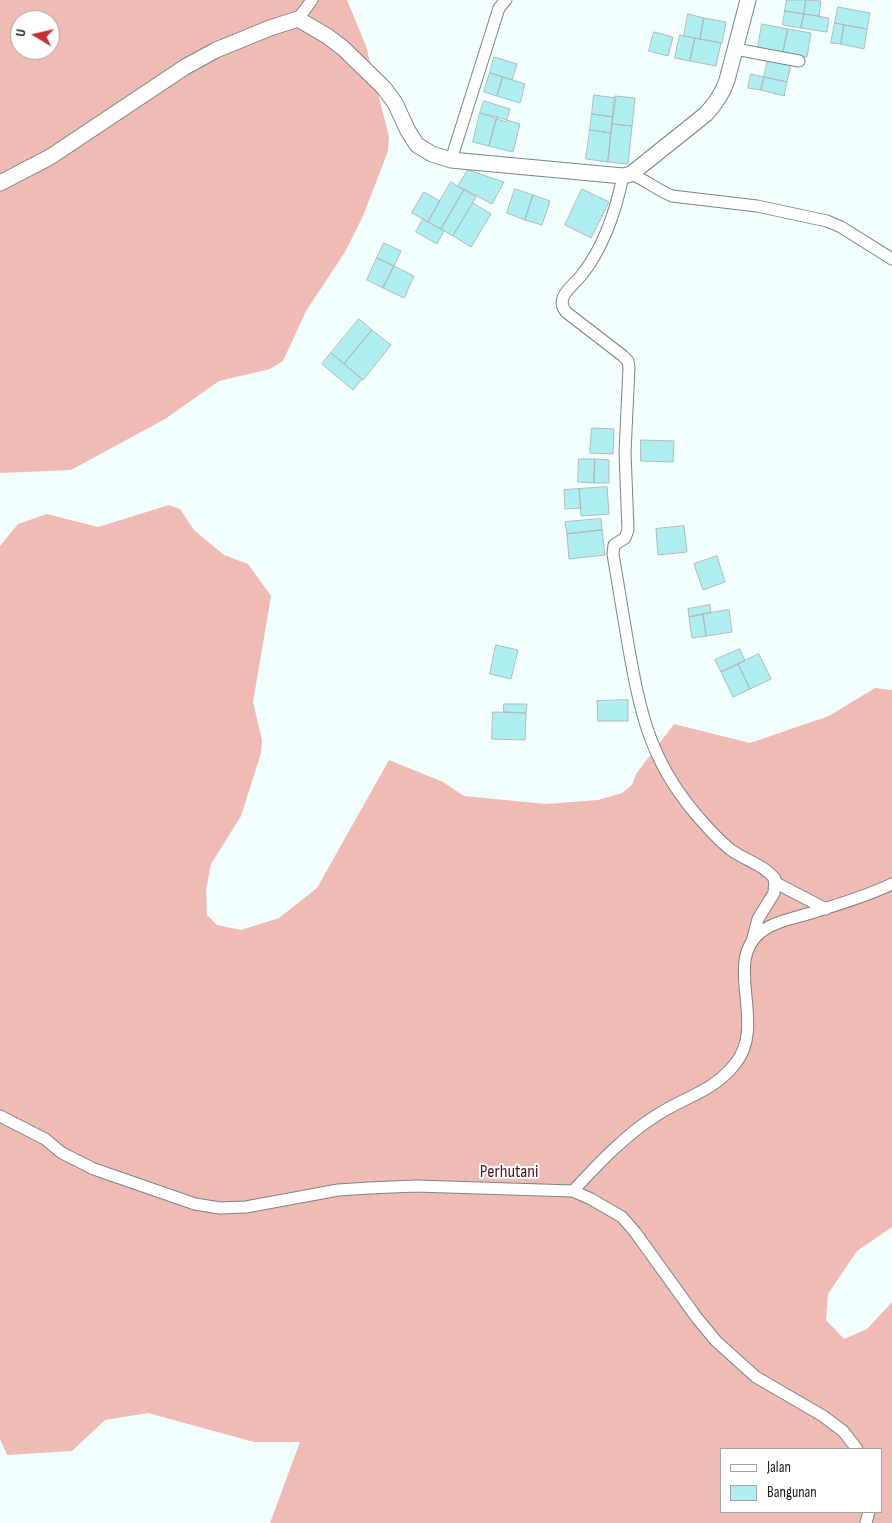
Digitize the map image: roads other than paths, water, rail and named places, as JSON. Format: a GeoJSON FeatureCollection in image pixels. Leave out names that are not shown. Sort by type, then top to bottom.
{"type":"FeatureCollection","features":[{"type":"Feature","properties":{"kind":"street"},"geometry":{"type":"LineString","coordinates":[[0,183],[50,157],[186,67],[216,50],[298,19],[312,0]]}},
{"type":"Feature","properties":{"kind":"street"},"geometry":{"type":"LineString","coordinates":[[451,160],[499,8],[506,0]]}},
{"type":"Feature","properties":{"kind":"street"},"geometry":{"type":"LineString","coordinates":[[748,0],[724,91],[706,114],[627,175],[602,244],[584,274],[561,301],[562,307],[566,312],[628,361],[625,452],[628,530],[625,538],[614,544],[612,554],[638,702],[655,749],[673,785],[694,812],[724,844],[732,851],[767,871],[775,879],[774,893],[754,927],[752,942]]}},
{"type":"Feature","properties":{"kind":"street"},"geometry":{"type":"LineString","coordinates":[[298,19],[343,48],[384,88],[395,103],[408,131],[418,145],[432,154],[451,160],[627,175],[645,180],[665,194],[672,196],[758,206],[827,221],[841,227],[892,260]]}},
{"type":"Feature","properties":{"kind":"street"},"geometry":{"type":"LineString","coordinates":[[735,49],[799,61]]}},
{"type":"Feature","properties":{"kind":"street"},"geometry":{"type":"LineString","coordinates":[[776,883],[826,908]]}},
{"type":"Feature","properties":{"kind":"street"},"geometry":{"type":"LineString","coordinates":[[573,1191],[617,1146],[640,1127],[657,1114],[709,1088],[737,1062],[746,1046],[749,1032],[744,970],[747,951],[762,931],[773,925],[892,884]]}},
{"type":"Feature","properties":{"kind":"street"},"geometry":{"type":"LineString","coordinates":[[0,1116],[45,1139],[62,1153],[94,1169],[195,1204],[220,1208],[246,1207],[338,1190],[369,1188],[416,1186],[573,1191],[598,1202],[622,1217],[716,1341],[756,1377],[823,1416],[842,1431],[856,1448]]}},
{"type":"Feature","properties":{"kind":"park label","name":"Perhutani"},"geometry":{"type":"Point","coordinates":[509,1172]}}]}
